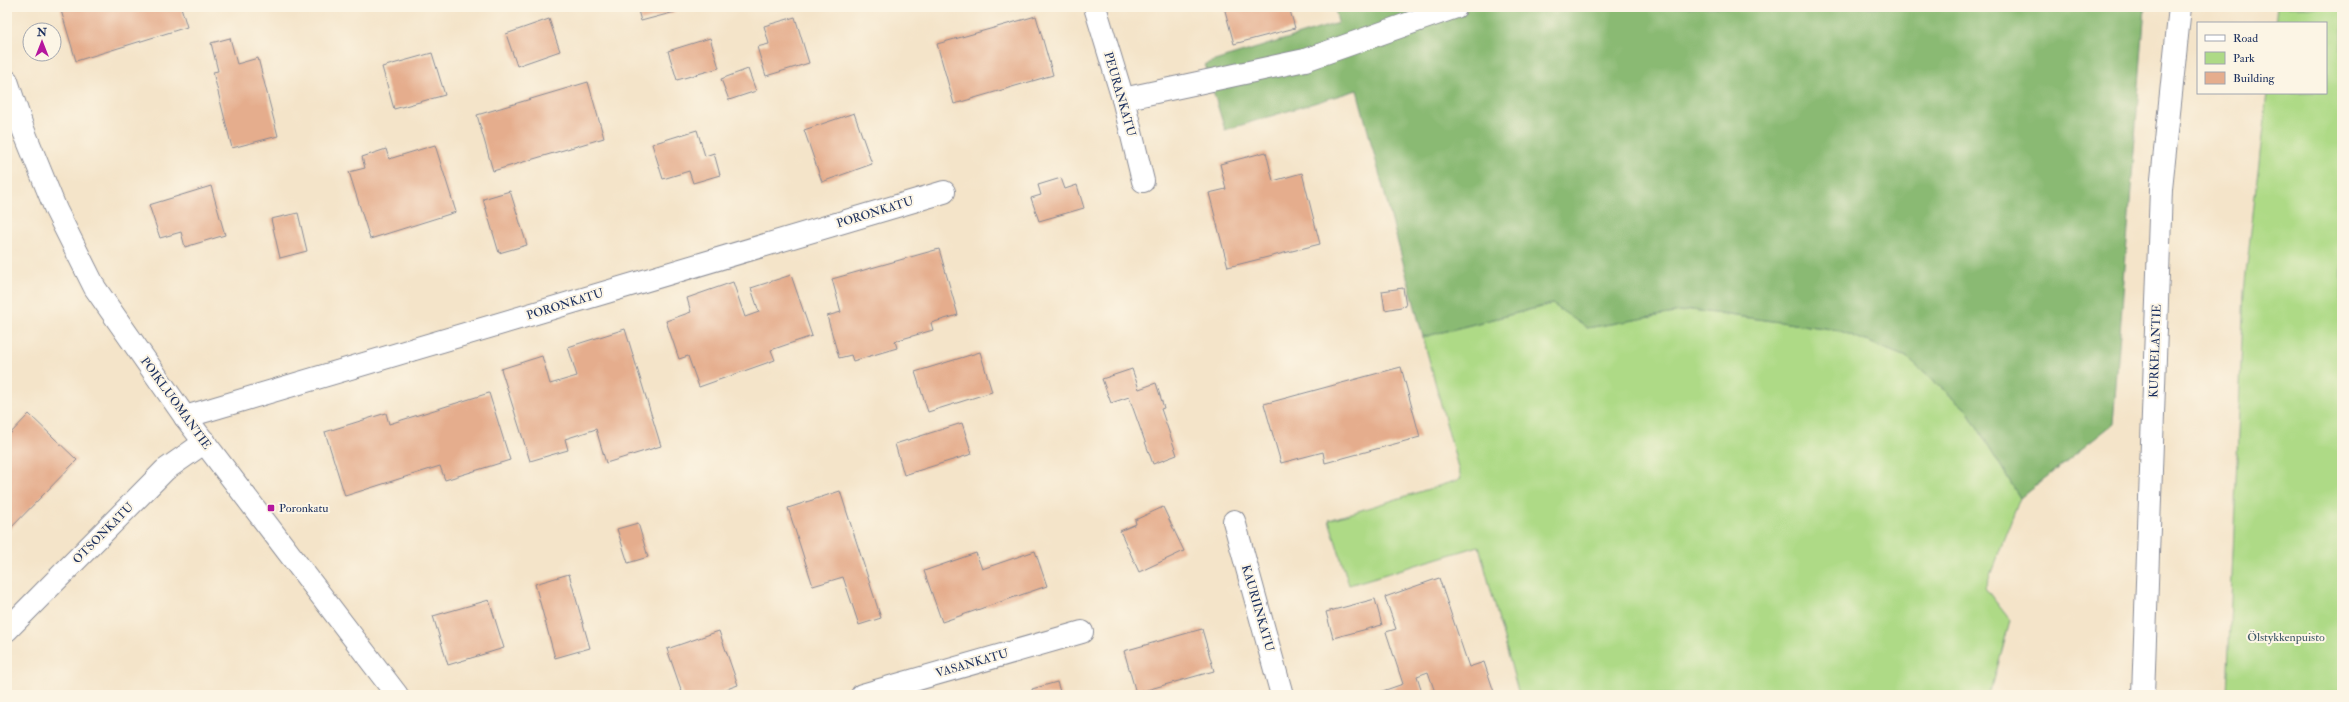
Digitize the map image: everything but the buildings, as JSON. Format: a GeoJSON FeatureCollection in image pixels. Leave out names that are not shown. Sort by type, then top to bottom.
{"type":"FeatureCollection","features":[{"type":"Feature","properties":{"kind":"street","name":"PEURANKATU"},"geometry":{"type":"LineString","coordinates":[[1095,7],[1123,99],[1143,181]]}},
{"type":"Feature","properties":{"kind":"street"},"geometry":{"type":"LineString","coordinates":[[1123,99],[1305,60],[1456,7]]}},
{"type":"Feature","properties":{"kind":"street","name":"KURKELANTIE"},"geometry":{"type":"LineString","coordinates":[[2142,695],[2161,189],[2180,7]]}},
{"type":"Feature","properties":{"kind":"street","name":"POIKLUOMANTIE"},"geometry":{"type":"LineString","coordinates":[[7,80],[23,129],[56,210],[95,288],[185,417],[397,695]]}},
{"type":"Feature","properties":{"kind":"street","name":"PORONKATU"},"geometry":{"type":"LineString","coordinates":[[185,417],[944,192]]}},
{"type":"Feature","properties":{"kind":"street","name":"OTSONKATU"},"geometry":{"type":"LineString","coordinates":[[7,630],[165,470],[205,442]]}},
{"type":"Feature","properties":{"kind":"street","name":"KAURIINKATU"},"geometry":{"type":"LineString","coordinates":[[1234,521],[1282,695]]}},
{"type":"Feature","properties":{"kind":"street","name":"VASANKATU"},"geometry":{"type":"LineString","coordinates":[[862,695],[1082,632]]}},
{"type":"Feature","properties":{"kind":"green space"},"geometry":{"type":"Polygon","coordinates":[[[1335,7],[2145,7],[2113,424],[2020,498],[1967,410],[1906,357],[1838,330],[1692,310],[1587,328],[1552,304],[1423,337],[1357,90],[1225,130],[1205,64],[1338,23],[1335,7]]]}},
{"type":"Feature","properties":{"kind":"green space","name":"Ölstykkenpuisto"},"geometry":{"type":"Polygon","coordinates":[[[2277,7],[2342,7],[2342,695],[2227,695],[2244,291],[2267,94],[2327,94],[2327,22],[2275,22],[2277,7]]]}},
{"type":"Feature","properties":{"kind":"green space"},"geometry":{"type":"Polygon","coordinates":[[[1553,304],[1587,328],[1692,310],[1838,330],[1906,357],[1967,410],[2020,498],[1985,588],[2010,620],[1993,684],[1987,695],[1519,695],[1479,546],[1349,585],[1329,520],[1461,479],[1423,337],[1553,304]]]}},
{"type":"Feature","properties":{"kind":"place","name":"Poronkatu"},"geometry":{"type":"Point","coordinates":[271,508]}}]}
